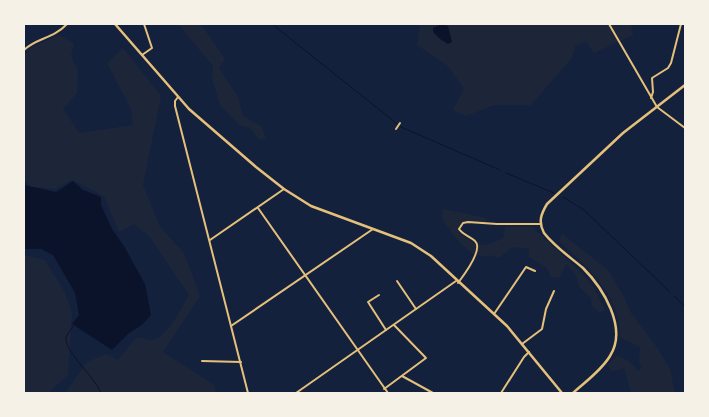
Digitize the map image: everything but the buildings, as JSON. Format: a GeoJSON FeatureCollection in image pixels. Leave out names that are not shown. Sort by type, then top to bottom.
{"type":"FeatureCollection","features":[{"type":"Feature","properties":{"kind":"street"},"geometry":{"type":"LineString","coordinates":[[24,50],[31,44],[59,32],[67,24]]}},
{"type":"Feature","properties":{"kind":"street"},"geometry":{"type":"LineString","coordinates":[[115,24],[178,97],[251,164],[284,189],[312,206],[418,246],[431,256],[457,282],[494,314],[529,352],[562,393]]}},
{"type":"Feature","properties":{"kind":"street"},"geometry":{"type":"LineString","coordinates":[[142,55],[152,48],[144,24]]}},
{"type":"Feature","properties":{"kind":"street"},"geometry":{"type":"LineString","coordinates":[[609,24],[657,107],[685,128]]}},
{"type":"Feature","properties":{"kind":"street"},"geometry":{"type":"LineString","coordinates":[[651,98],[653,92],[652,78],[668,68],[671,63],[681,24]]}},
{"type":"Feature","properties":{"kind":"street"},"geometry":{"type":"LineString","coordinates":[[573,393],[602,366],[612,352],[615,332],[613,316],[601,288],[583,268],[548,238],[540,224],[542,214],[547,204],[623,133],[685,85]]}},
{"type":"Feature","properties":{"kind":"street"},"geometry":{"type":"LineString","coordinates":[[178,97],[175,100],[175,106],[248,393]]}},
{"type":"Feature","properties":{"kind":"street"},"geometry":{"type":"LineString","coordinates":[[397,128],[400,123]]}},
{"type":"Feature","properties":{"kind":"street"},"geometry":{"type":"LineString","coordinates":[[210,240],[284,189]]}},
{"type":"Feature","properties":{"kind":"street"},"geometry":{"type":"LineString","coordinates":[[258,208],[388,393]]}},
{"type":"Feature","properties":{"kind":"street"},"geometry":{"type":"LineString","coordinates":[[297,393],[457,282],[478,250],[477,243],[459,229],[463,224],[471,222],[497,224],[540,224]]}},
{"type":"Feature","properties":{"kind":"street"},"geometry":{"type":"LineString","coordinates":[[231,326],[372,229]]}},
{"type":"Feature","properties":{"kind":"street"},"geometry":{"type":"LineString","coordinates":[[494,314],[526,267],[535,271]]}},
{"type":"Feature","properties":{"kind":"street"},"geometry":{"type":"LineString","coordinates":[[397,281],[416,309]]}},
{"type":"Feature","properties":{"kind":"street"},"geometry":{"type":"LineString","coordinates":[[522,344],[542,330],[546,309],[554,291]]}},
{"type":"Feature","properties":{"kind":"street"},"geometry":{"type":"LineString","coordinates":[[379,295],[368,302],[386,330]]}},
{"type":"Feature","properties":{"kind":"street"},"geometry":{"type":"LineString","coordinates":[[384,389],[426,358],[394,325]]}},
{"type":"Feature","properties":{"kind":"street"},"geometry":{"type":"LineString","coordinates":[[501,393],[529,352]]}},
{"type":"Feature","properties":{"kind":"street"},"geometry":{"type":"LineString","coordinates":[[202,361],[241,362]]}},
{"type":"Feature","properties":{"kind":"street"},"geometry":{"type":"LineString","coordinates":[[402,376],[433,393]]}},
{"type":"Feature","properties":{"kind":"shaded area"},"geometry":{"type":"Polygon","coordinates":[[[178,24],[201,24],[225,59],[219,68],[238,97],[243,116],[261,126],[266,138],[259,140],[250,128],[239,125],[220,105],[212,79],[213,66],[178,24]]]}},
{"type":"Feature","properties":{"kind":"shaded area"},"geometry":{"type":"Polygon","coordinates":[[[420,24],[631,24],[633,35],[594,53],[586,41],[575,46],[572,58],[531,105],[494,105],[466,116],[453,110],[464,89],[448,66],[417,45],[420,24]]]}},
{"type":"Feature","properties":{"kind":"shaded area"},"geometry":{"type":"Polygon","coordinates":[[[442,24],[448,26],[452,42],[448,44],[433,32],[433,28],[442,24]]]}},
{"type":"Feature","properties":{"kind":"shaded area"},"geometry":{"type":"Polygon","coordinates":[[[59,35],[74,44],[71,56],[78,71],[77,93],[63,109],[79,133],[133,125],[131,109],[107,63],[123,48],[161,96],[143,185],[160,227],[184,253],[200,296],[163,352],[214,385],[216,393],[65,393],[87,362],[106,354],[118,360],[137,337],[152,340],[158,338],[169,328],[189,295],[150,237],[134,224],[119,232],[104,196],[72,180],[55,189],[32,187],[24,180],[24,56],[30,48],[59,35]]]}},
{"type":"Feature","properties":{"kind":"shaded area"},"geometry":{"type":"Polygon","coordinates":[[[73,181],[83,190],[101,197],[101,205],[112,229],[124,246],[145,284],[151,315],[142,325],[129,333],[112,350],[72,324],[79,315],[75,293],[53,255],[41,249],[24,249],[24,185],[56,192],[73,181]]]}},
{"type":"Feature","properties":{"kind":"shaded area"},"geometry":{"type":"Polygon","coordinates":[[[443,209],[486,218],[485,222],[463,221],[458,227],[459,233],[476,244],[490,244],[504,237],[505,227],[532,227],[582,273],[594,287],[605,310],[599,312],[592,306],[591,298],[579,287],[576,275],[566,264],[560,277],[551,278],[547,268],[529,257],[529,249],[512,247],[499,258],[475,255],[464,247],[442,219],[443,209]]]}},
{"type":"Feature","properties":{"kind":"shaded area"},"geometry":{"type":"Polygon","coordinates":[[[562,234],[608,270],[623,295],[631,313],[658,349],[670,369],[675,393],[631,393],[624,368],[612,372],[608,365],[617,355],[629,361],[638,371],[642,368],[639,362],[640,347],[620,337],[619,322],[615,308],[608,295],[591,272],[559,241],[562,234]]]}},
{"type":"Feature","properties":{"kind":"shaded area"},"geometry":{"type":"Polygon","coordinates":[[[24,255],[45,260],[65,293],[72,313],[68,375],[48,393],[24,393],[24,255]]]}},
{"type":"Feature","properties":{"kind":"waterway"},"geometry":{"type":"LineString","coordinates":[[272,24],[401,127],[500,170]]}},
{"type":"Feature","properties":{"kind":"waterway"},"geometry":{"type":"LineString","coordinates":[[506,173],[554,193]]}},
{"type":"Feature","properties":{"kind":"waterway"},"geometry":{"type":"LineString","coordinates":[[563,197],[584,210],[669,291]]}},
{"type":"Feature","properties":{"kind":"waterway"},"geometry":{"type":"LineString","coordinates":[[674,296],[685,306]]}},
{"type":"Feature","properties":{"kind":"waterway"},"geometry":{"type":"LineString","coordinates":[[73,326],[66,337],[67,343],[74,356],[101,393]]}}]}
